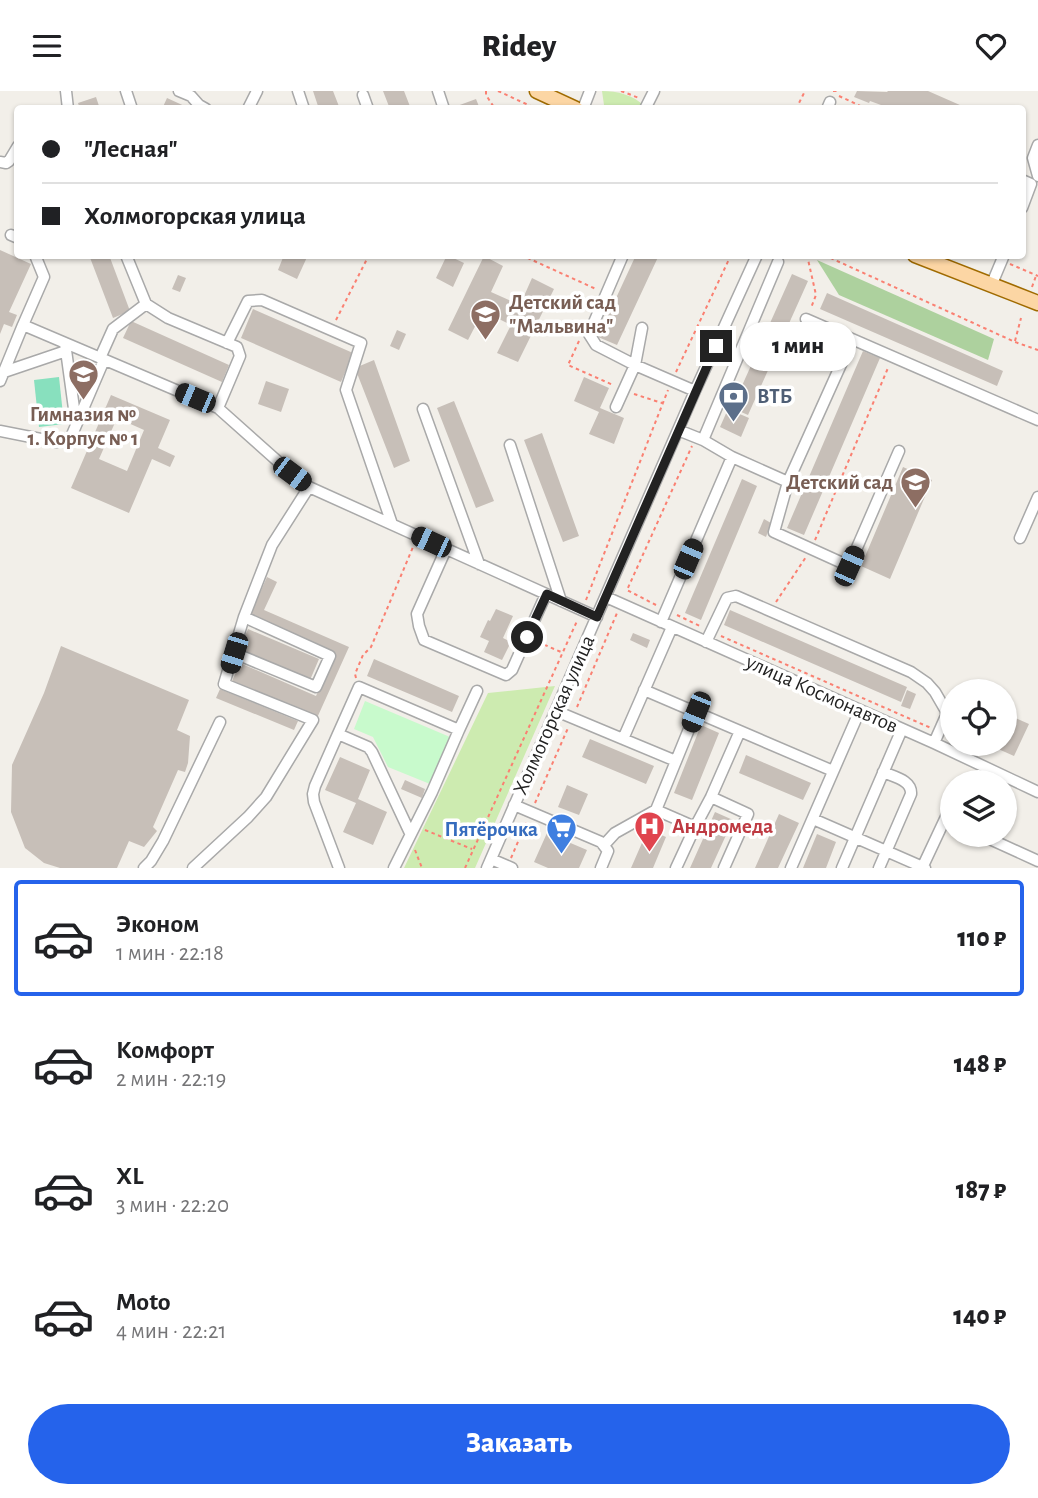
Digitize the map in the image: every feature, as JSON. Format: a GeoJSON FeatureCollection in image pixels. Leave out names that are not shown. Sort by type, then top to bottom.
{"type":"FeatureCollection","features":[{"type":"Feature","properties":{"kind":"main road"},"geometry":{"type":"LineString","coordinates":[[537,91],[567,105]]}},
{"type":"Feature","properties":{"kind":"main road"},"geometry":{"type":"LineString","coordinates":[[925,259],[1038,303]]}},
{"type":"Feature","properties":{"kind":"street"},"geometry":{"type":"LineString","coordinates":[[179,91],[191,96],[199,105]]}},
{"type":"Feature","properties":{"kind":"street"},"geometry":{"type":"LineString","coordinates":[[363,95],[367,105]]}},
{"type":"Feature","properties":{"kind":"street"},"geometry":{"type":"LineString","coordinates":[[1038,145],[1033,157],[1038,176]]}},
{"type":"Feature","properties":{"kind":"street"},"geometry":{"type":"LineString","coordinates":[[0,162],[9,161],[14,153]]}},
{"type":"Feature","properties":{"kind":"street"},"geometry":{"type":"LineString","coordinates":[[2,377],[44,277],[37,259]]}},
{"type":"Feature","properties":{"kind":"street"},"geometry":{"type":"LineString","coordinates":[[128,259],[146,304],[167,318],[237,347],[240,356],[218,408]]}},
{"type":"Feature","properties":{"kind":"street"},"geometry":{"type":"LineString","coordinates":[[621,259],[589,334],[596,345],[695,391]]}},
{"type":"Feature","properties":{"kind":"street","name":"Холмогорская улица"},"geometry":{"type":"LineString","coordinates":[[489,864],[755,259]]}},
{"type":"Feature","properties":{"kind":"street"},"geometry":{"type":"LineString","coordinates":[[991,286],[1003,259]]}},
{"type":"Feature","properties":{"kind":"street"},"geometry":{"type":"LineString","coordinates":[[703,440],[778,262]]}},
{"type":"Feature","properties":{"kind":"street"},"geometry":{"type":"LineString","coordinates":[[227,343],[247,301],[262,300],[361,343],[346,390],[391,524]]}},
{"type":"Feature","properties":{"kind":"street"},"geometry":{"type":"LineString","coordinates":[[0,431],[56,442],[71,437],[113,329],[146,304]]}},
{"type":"Feature","properties":{"kind":"street"},"geometry":{"type":"LineString","coordinates":[[806,319],[1038,420]]}},
{"type":"Feature","properties":{"kind":"street"},"geometry":{"type":"LineString","coordinates":[[23,325],[65,347],[102,359],[218,408],[309,487],[597,617]]}},
{"type":"Feature","properties":{"kind":"street"},"geometry":{"type":"LineString","coordinates":[[616,407],[635,365],[642,328]]}},
{"type":"Feature","properties":{"kind":"street"},"geometry":{"type":"LineString","coordinates":[[852,340],[788,482],[774,532],[849,566],[899,451]]}},
{"type":"Feature","properties":{"kind":"street"},"geometry":{"type":"LineString","coordinates":[[2,377],[65,347]]}},
{"type":"Feature","properties":{"kind":"street"},"geometry":{"type":"LineString","coordinates":[[65,347],[76,425]]}},
{"type":"Feature","properties":{"kind":"street"},"geometry":{"type":"LineString","coordinates":[[423,409],[479,564]]}},
{"type":"Feature","properties":{"kind":"street"},"geometry":{"type":"LineString","coordinates":[[678,430],[788,482]]}},
{"type":"Feature","properties":{"kind":"street"},"geometry":{"type":"LineString","coordinates":[[510,445],[561,601]]}},
{"type":"Feature","properties":{"kind":"street"},"geometry":{"type":"LineString","coordinates":[[661,622],[732,457]]}},
{"type":"Feature","properties":{"kind":"street"},"geometry":{"type":"LineString","coordinates":[[192,868],[248,817],[265,797],[313,720],[224,684],[244,617],[272,545],[309,487]]}},
{"type":"Feature","properties":{"kind":"street"},"geometry":{"type":"LineString","coordinates":[[1020,538],[1038,497]]}},
{"type":"Feature","properties":{"kind":"street"},"geometry":{"type":"LineString","coordinates":[[446,549],[417,614],[424,640],[506,675],[512,670],[547,594]]}},
{"type":"Feature","properties":{"kind":"street"},"geometry":{"type":"LineString","coordinates":[[706,642],[727,598],[736,596],[900,666],[919,677],[935,692],[946,711],[934,743]]}},
{"type":"Feature","properties":{"kind":"street","name":"улица Космонавтов"},"geometry":{"type":"LineString","coordinates":[[606,597],[1038,792]]}},
{"type":"Feature","properties":{"kind":"street"},"geometry":{"type":"LineString","coordinates":[[234,653],[316,687],[330,656],[244,617]]}},
{"type":"Feature","properties":{"kind":"street"},"geometry":{"type":"LineString","coordinates":[[623,739],[672,627]]}},
{"type":"Feature","properties":{"kind":"street"},"geometry":{"type":"LineString","coordinates":[[339,868],[313,794],[359,687],[459,730]]}},
{"type":"Feature","properties":{"kind":"street"},"geometry":{"type":"LineString","coordinates":[[644,690],[833,771]]}},
{"type":"Feature","properties":{"kind":"street"},"geometry":{"type":"LineString","coordinates":[[394,868],[432,792],[477,691]]}},
{"type":"Feature","properties":{"kind":"street"},"geometry":{"type":"LineString","coordinates":[[556,711],[676,761]]}},
{"type":"Feature","properties":{"kind":"street"},"geometry":{"type":"LineString","coordinates":[[790,868],[860,711]]}},
{"type":"Feature","properties":{"kind":"street"},"geometry":{"type":"LineString","coordinates":[[604,845],[615,833],[656,810],[696,712]]}},
{"type":"Feature","properties":{"kind":"street"},"geometry":{"type":"LineString","coordinates":[[144,868],[163,841],[220,722]]}},
{"type":"Feature","properties":{"kind":"street"},"geometry":{"type":"LineString","coordinates":[[842,868],[902,729]]}},
{"type":"Feature","properties":{"kind":"street"},"geometry":{"type":"LineString","coordinates":[[676,868],[740,731]]}},
{"type":"Feature","properties":{"kind":"street"},"geometry":{"type":"LineString","coordinates":[[338,734],[368,747],[372,752],[411,831]]}},
{"type":"Feature","properties":{"kind":"street"},"geometry":{"type":"LineString","coordinates":[[879,868],[911,794],[909,784],[883,772]]}},
{"type":"Feature","properties":{"kind":"street"},"geometry":{"type":"LineString","coordinates":[[711,797],[748,814],[724,868]]}},
{"type":"Feature","properties":{"kind":"street"},"geometry":{"type":"LineString","coordinates":[[514,805],[601,842],[608,851],[601,868]]}},
{"type":"Feature","properties":{"kind":"street"},"geometry":{"type":"LineString","coordinates":[[656,810],[695,827]]}},
{"type":"Feature","properties":{"kind":"street"},"geometry":{"type":"LineString","coordinates":[[813,819],[923,868],[940,835]]}},
{"type":"Feature","properties":{"kind":"street"},"geometry":{"type":"LineString","coordinates":[[1007,847],[1038,861]]}},
{"type":"Feature","properties":{"kind":"street"},"geometry":{"type":"LineString","coordinates":[[489,864],[510,867]]}},
{"type":"Feature","properties":{"kind":"path"},"geometry":{"type":"LineString","coordinates":[[498,91],[528,105]]}},
{"type":"Feature","properties":{"kind":"path"},"geometry":{"type":"LineString","coordinates":[[839,91],[831,99],[853,105]]}},
{"type":"Feature","properties":{"kind":"path"},"geometry":{"type":"LineString","coordinates":[[330,330],[367,259]]}},
{"type":"Feature","properties":{"kind":"path"},"geometry":{"type":"LineString","coordinates":[[530,259],[606,294]]}},
{"type":"Feature","properties":{"kind":"path"},"geometry":{"type":"LineString","coordinates":[[466,868],[582,610],[672,381],[729,259]]}},
{"type":"Feature","properties":{"kind":"path"},"geometry":{"type":"LineString","coordinates":[[806,319],[816,295],[808,259]]}},
{"type":"Feature","properties":{"kind":"path"},"geometry":{"type":"LineString","coordinates":[[833,259],[1038,350]]}},
{"type":"Feature","properties":{"kind":"path"},"geometry":{"type":"LineString","coordinates":[[1005,259],[1037,276],[1032,288]]}},
{"type":"Feature","properties":{"kind":"path"},"geometry":{"type":"LineString","coordinates":[[1015,342],[1021,318]]}},
{"type":"Feature","properties":{"kind":"path"},"geometry":{"type":"LineString","coordinates":[[589,334],[578,343],[568,365],[663,404]]}},
{"type":"Feature","properties":{"kind":"path"},"geometry":{"type":"LineString","coordinates":[[771,611],[811,549],[892,357]]}},
{"type":"Feature","properties":{"kind":"path"},"geometry":{"type":"LineString","coordinates":[[703,440],[692,445],[627,590],[711,631],[939,731]]}},
{"type":"Feature","properties":{"kind":"path"},"geometry":{"type":"LineString","coordinates":[[359,687],[355,674],[363,655],[371,647],[417,536]]}},
{"type":"Feature","properties":{"kind":"path"},"geometry":{"type":"LineString","coordinates":[[510,867],[617,613]]}},
{"type":"Feature","properties":{"kind":"path"},"geometry":{"type":"LineString","coordinates":[[527,637],[562,652]]}},
{"type":"Feature","properties":{"kind":"path"},"geometry":{"type":"LineString","coordinates":[[411,831],[474,850]]}},
{"type":"Feature","properties":{"kind":"path"},"geometry":{"type":"LineString","coordinates":[[411,831],[422,868]]}},
{"type":"Feature","properties":{"kind":"green space"},"geometry":{"type":"Polygon","coordinates":[[[602,91],[625,94],[643,105],[604,105],[602,91]]]}},
{"type":"Feature","properties":{"kind":"green space"},"geometry":{"type":"Polygon","coordinates":[[[817,260],[994,339],[988,360],[839,295],[817,260]]]}},
{"type":"Feature","properties":{"kind":"green space"},"geometry":{"type":"Polygon","coordinates":[[[59,377],[64,424],[39,427],[34,380],[59,377]]]}},
{"type":"Feature","properties":{"kind":"green space"},"geometry":{"type":"Polygon","coordinates":[[[555,686],[475,868],[404,868],[488,693],[555,686]]]}},
{"type":"Feature","properties":{"kind":"green space"},"geometry":{"type":"Polygon","coordinates":[[[365,701],[450,737],[430,784],[388,767],[373,737],[354,729],[365,701]]]}},
{"type":"Feature","properties":{"kind":"building"},"geometry":{"type":"Polygon","coordinates":[[[313,91],[333,91],[338,105],[318,105],[313,91]]]}},
{"type":"Feature","properties":{"kind":"building"},"geometry":{"type":"Polygon","coordinates":[[[383,91],[404,91],[409,105],[388,105],[383,91]]]}},
{"type":"Feature","properties":{"kind":"building"},"geometry":{"type":"Polygon","coordinates":[[[857,91],[928,91],[960,105],[881,105],[854,97],[857,91]]]}},
{"type":"Feature","properties":{"kind":"building"},"geometry":{"type":"Polygon","coordinates":[[[96,97],[99,105],[79,105],[96,97]]]}},
{"type":"Feature","properties":{"kind":"building"},"geometry":{"type":"Polygon","coordinates":[[[167,98],[182,105],[164,105],[167,98]]]}},
{"type":"Feature","properties":{"kind":"building"},"geometry":{"type":"Polygon","coordinates":[[[476,99],[478,105],[460,105],[476,99]]]}},
{"type":"Feature","properties":{"kind":"building"},"geometry":{"type":"Polygon","coordinates":[[[0,250],[14,256],[14,259],[31,264],[9,312],[17,315],[12,327],[4,324],[0,334],[0,250]]]}},
{"type":"Feature","properties":{"kind":"building"},"geometry":{"type":"Polygon","coordinates":[[[91,259],[110,259],[130,311],[113,318],[91,259]]]}},
{"type":"Feature","properties":{"kind":"building"},"geometry":{"type":"Polygon","coordinates":[[[282,259],[306,259],[297,279],[278,270],[282,259]]]}},
{"type":"Feature","properties":{"kind":"building"},"geometry":{"type":"Polygon","coordinates":[[[445,259],[456,259],[464,263],[453,287],[436,278],[445,259]]]}},
{"type":"Feature","properties":{"kind":"building"},"geometry":{"type":"Polygon","coordinates":[[[483,259],[490,259],[503,266],[491,292],[520,305],[532,278],[554,289],[518,362],[497,353],[511,325],[483,311],[468,340],[448,330],[483,259]]]}},
{"type":"Feature","properties":{"kind":"building"},"geometry":{"type":"Polygon","coordinates":[[[634,259],[657,259],[617,345],[598,337],[634,259]]]}},
{"type":"Feature","properties":{"kind":"building"},"geometry":{"type":"Polygon","coordinates":[[[792,274],[808,281],[748,415],[732,408],[792,274]]]}},
{"type":"Feature","properties":{"kind":"building"},"geometry":{"type":"Polygon","coordinates":[[[178,275],[186,278],[180,292],[172,289],[178,275]]]}},
{"type":"Feature","properties":{"kind":"building"},"geometry":{"type":"Polygon","coordinates":[[[827,293],[1003,371],[997,386],[820,309],[827,293]]]}},
{"type":"Feature","properties":{"kind":"building"},"geometry":{"type":"Polygon","coordinates":[[[253,309],[353,353],[341,382],[241,338],[253,309]]]}},
{"type":"Feature","properties":{"kind":"building"},"geometry":{"type":"Polygon","coordinates":[[[131,321],[229,365],[222,382],[123,338],[131,321]]]}},
{"type":"Feature","properties":{"kind":"building"},"geometry":{"type":"Polygon","coordinates":[[[397,330],[406,334],[399,350],[390,346],[397,330]]]}},
{"type":"Feature","properties":{"kind":"building"},"geometry":{"type":"Polygon","coordinates":[[[863,351],[880,358],[804,535],[787,528],[863,351]]]}},
{"type":"Feature","properties":{"kind":"building"},"geometry":{"type":"Polygon","coordinates":[[[374,360],[410,461],[394,468],[355,368],[374,360]]]}},
{"type":"Feature","properties":{"kind":"building"},"geometry":{"type":"Polygon","coordinates":[[[82,363],[96,369],[88,385],[75,379],[82,363]]]}},
{"type":"Feature","properties":{"kind":"building"},"geometry":{"type":"Polygon","coordinates":[[[584,377],[609,388],[600,408],[624,418],[614,444],[589,434],[599,412],[574,401],[584,377]]]}},
{"type":"Feature","properties":{"kind":"building"},"geometry":{"type":"Polygon","coordinates":[[[266,381],[289,389],[281,412],[258,404],[266,381]]]}},
{"type":"Feature","properties":{"kind":"building"},"geometry":{"type":"Polygon","coordinates":[[[111,395],[170,420],[158,448],[175,456],[170,467],[152,459],[129,513],[71,488],[111,395]],[[117,418],[99,459],[127,471],[144,430],[117,418]]]}},
{"type":"Feature","properties":{"kind":"building"},"geometry":{"type":"Polygon","coordinates":[[[454,401],[494,501],[476,508],[437,408],[454,401]]]}},
{"type":"Feature","properties":{"kind":"building","name":"ВТБ"},"geometry":{"type":"Polygon","coordinates":[[[728,409],[749,418],[741,437],[720,427],[728,409]]]}},
{"type":"Feature","properties":{"kind":"building"},"geometry":{"type":"Polygon","coordinates":[[[542,433],[579,536],[563,542],[524,440],[542,433]]]}},
{"type":"Feature","properties":{"kind":"building"},"geometry":{"type":"Polygon","coordinates":[[[903,467],[932,480],[890,579],[861,566],[903,467]]]}},
{"type":"Feature","properties":{"kind":"building"},"geometry":{"type":"Polygon","coordinates":[[[742,479],[757,486],[701,620],[685,613],[742,479]]]}},
{"type":"Feature","properties":{"kind":"building"},"geometry":{"type":"Polygon","coordinates":[[[764,519],[771,523],[766,537],[758,533],[764,519]]]}},
{"type":"Feature","properties":{"kind":"building"},"geometry":{"type":"Polygon","coordinates":[[[267,577],[277,582],[264,610],[349,647],[317,718],[232,681],[240,663],[316,696],[335,653],[250,615],[267,577]]]}},
{"type":"Feature","properties":{"kind":"building"},"geometry":{"type":"Polygon","coordinates":[[[496,609],[513,616],[503,638],[511,642],[502,660],[484,652],[489,641],[480,637],[496,609]]]}},
{"type":"Feature","properties":{"kind":"building"},"geometry":{"type":"Polygon","coordinates":[[[730,610],[907,687],[901,702],[724,625],[730,610]]]}},
{"type":"Feature","properties":{"kind":"building"},"geometry":{"type":"Polygon","coordinates":[[[248,629],[319,659],[310,680],[239,649],[248,629]]]}},
{"type":"Feature","properties":{"kind":"building"},"geometry":{"type":"Polygon","coordinates":[[[633,633],[650,640],[647,648],[630,640],[633,633]]]}},
{"type":"Feature","properties":{"kind":"building"},"geometry":{"type":"Polygon","coordinates":[[[61,646],[189,700],[177,730],[190,736],[185,772],[178,770],[153,827],[157,831],[144,847],[129,841],[117,868],[60,868],[44,863],[25,848],[11,812],[12,765],[44,693],[61,646]]]}},
{"type":"Feature","properties":{"kind":"building"},"geometry":{"type":"Polygon","coordinates":[[[374,659],[459,696],[452,712],[367,676],[374,659]]]}},
{"type":"Feature","properties":{"kind":"building"},"geometry":{"type":"Polygon","coordinates":[[[220,689],[298,721],[294,730],[216,698],[220,689]]]}},
{"type":"Feature","properties":{"kind":"building"},"geometry":{"type":"Polygon","coordinates":[[[907,690],[916,694],[910,709],[901,706],[907,690]]]}},
{"type":"Feature","properties":{"kind":"building"},"geometry":{"type":"Polygon","coordinates":[[[1017,719],[1029,724],[1017,750],[1017,719]]]}},
{"type":"Feature","properties":{"kind":"building"},"geometry":{"type":"Polygon","coordinates":[[[701,725],[719,733],[692,800],[674,793],[701,725]]]}},
{"type":"Feature","properties":{"kind":"building"},"geometry":{"type":"Polygon","coordinates":[[[590,739],[654,766],[646,784],[582,757],[590,739]]]}},
{"type":"Feature","properties":{"kind":"building"},"geometry":{"type":"Polygon","coordinates":[[[746,755],[811,783],[803,800],[739,773],[746,755]]]}},
{"type":"Feature","properties":{"kind":"building"},"geometry":{"type":"Polygon","coordinates":[[[340,757],[370,770],[358,799],[387,812],[373,845],[343,832],[356,803],[325,790],[340,757]]]}},
{"type":"Feature","properties":{"kind":"building"},"geometry":{"type":"Polygon","coordinates":[[[405,780],[425,789],[422,798],[401,789],[405,780]]]}},
{"type":"Feature","properties":{"kind":"building"},"geometry":{"type":"Polygon","coordinates":[[[567,785],[588,794],[579,815],[558,807],[567,785]]]}},
{"type":"Feature","properties":{"kind":"building"},"geometry":{"type":"Polygon","coordinates":[[[715,812],[733,820],[711,868],[690,868],[715,812]]]}},
{"type":"Feature","properties":{"kind":"building"},"geometry":{"type":"Polygon","coordinates":[[[779,814],[799,823],[778,868],[755,868],[779,814]]]}},
{"type":"Feature","properties":{"kind":"building","name":"Андромеда"},"geometry":{"type":"Polygon","coordinates":[[[648,829],[666,837],[653,868],[631,868],[648,829]]]}},
{"type":"Feature","properties":{"kind":"building","name":"Пятёрочка"},"geometry":{"type":"Polygon","coordinates":[[[547,833],[587,850],[579,868],[548,868],[534,862],[547,833]]]}},
{"type":"Feature","properties":{"kind":"building"},"geometry":{"type":"Polygon","coordinates":[[[817,834],[836,842],[826,868],[803,868],[817,834]]]}},
{"type":"Feature","properties":{"kind":"place","name":"Детский сад \"Мальвина\""},"geometry":{"type":"Point","coordinates":[486,341]}},
{"type":"Feature","properties":{"kind":"place","name":"Гимназия № 1. Корпус № 1"},"geometry":{"type":"Point","coordinates":[83,401]}},
{"type":"Feature","properties":{"kind":"place","name":"ВТБ"},"geometry":{"type":"Point","coordinates":[734,423]}},
{"type":"Feature","properties":{"kind":"place","name":"Детский сад"},"geometry":{"type":"Point","coordinates":[916,509]}},
{"type":"Feature","properties":{"kind":"place","name":"Андромеда"},"geometry":{"type":"Point","coordinates":[649,853]}},
{"type":"Feature","properties":{"kind":"place","name":"Пятёрочка"},"geometry":{"type":"Point","coordinates":[561,856]}},
{"type":"Feature","properties":{"kind":"route"},"geometry":{"type":"LineString","coordinates":[[527,637],[547,594],[597,617],[716,346]]}}]}
